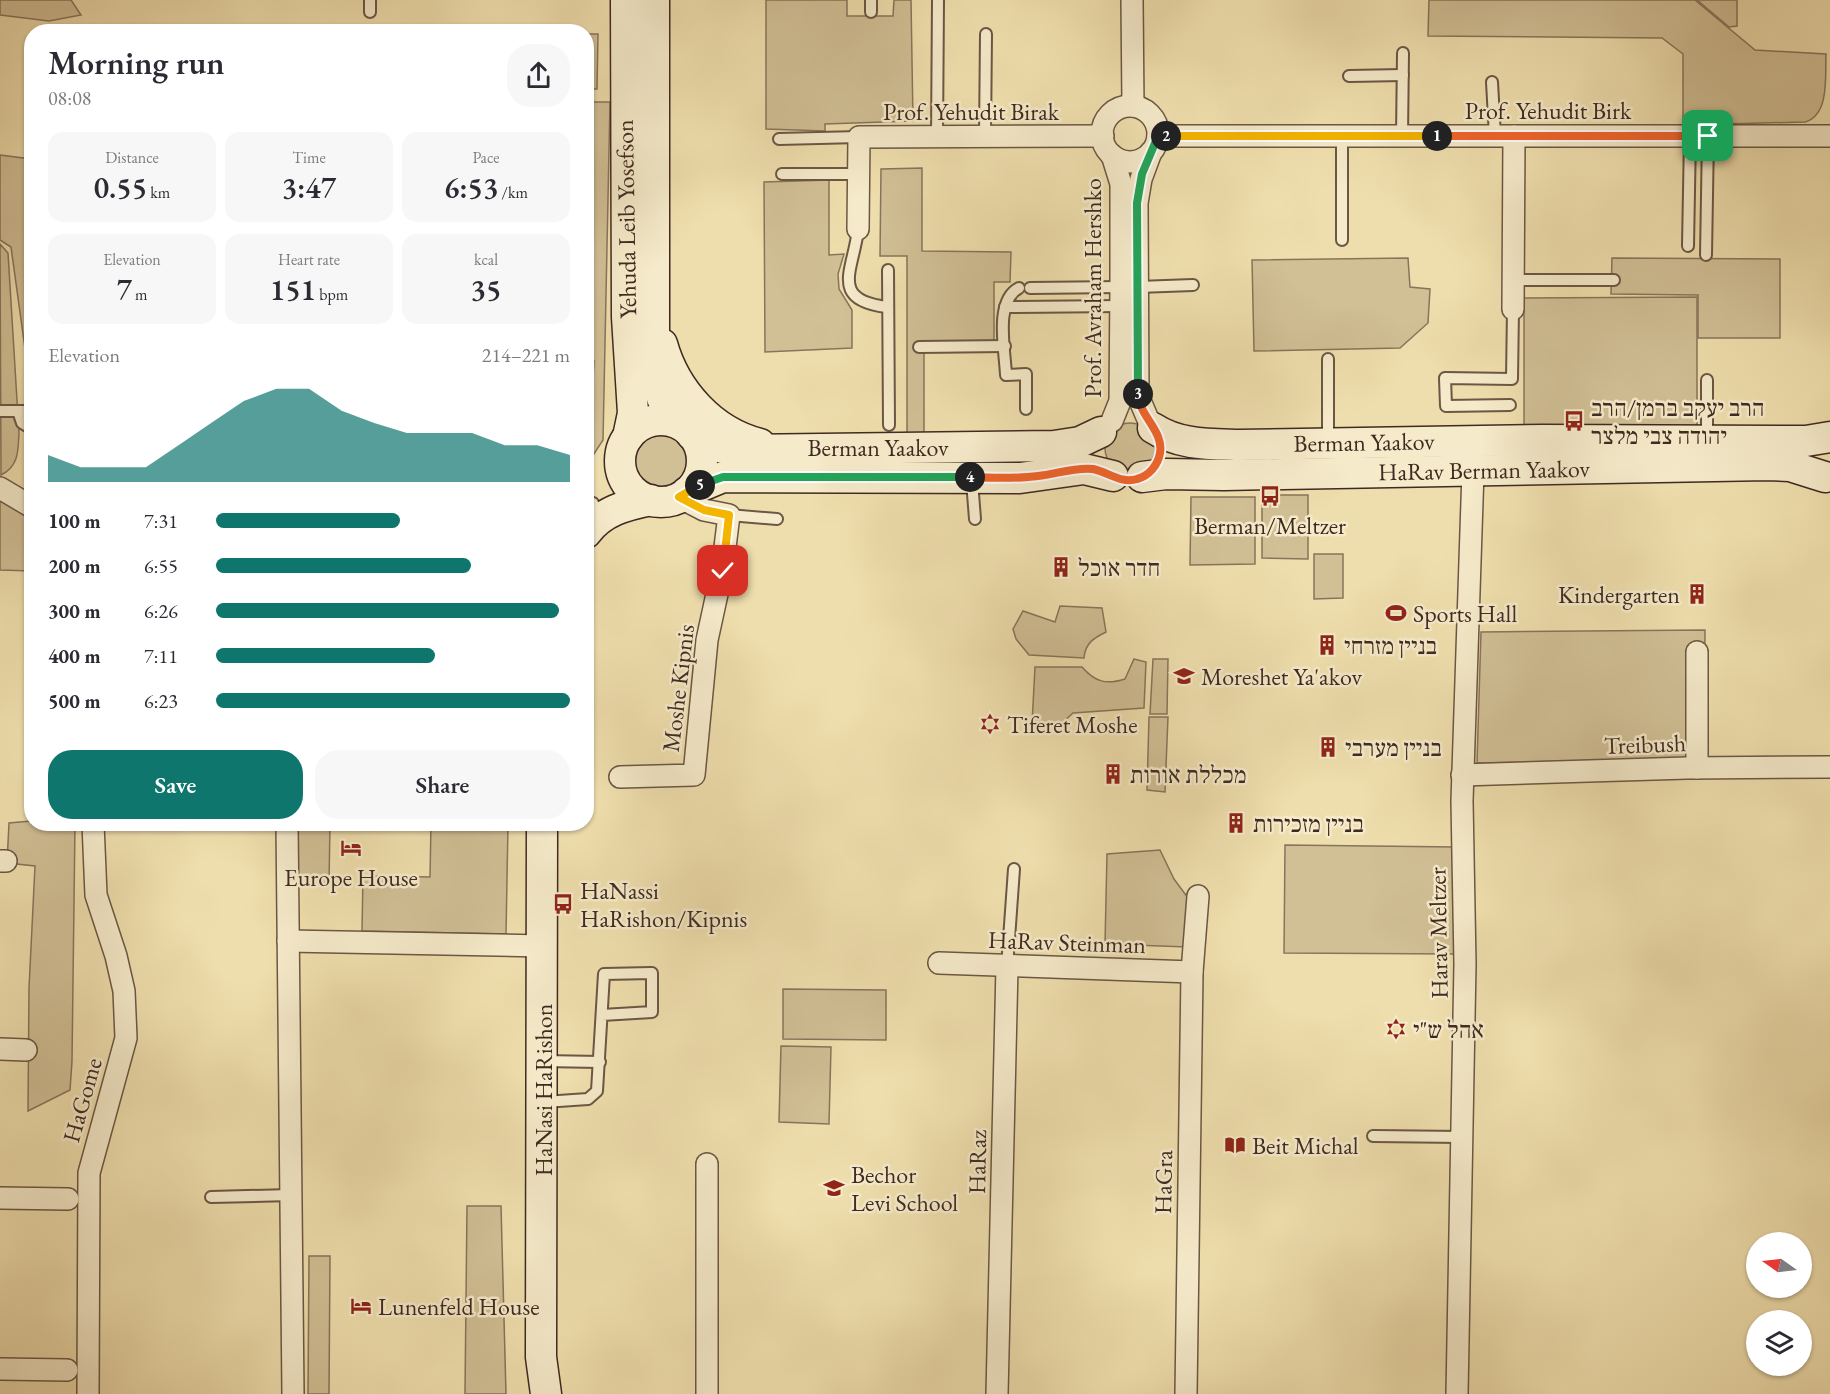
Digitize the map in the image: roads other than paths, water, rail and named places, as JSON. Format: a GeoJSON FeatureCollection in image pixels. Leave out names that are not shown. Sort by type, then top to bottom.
{"type":"FeatureCollection","features":[{"type":"Feature","properties":{"kind":"street","name":"Yehuda Leib Yosefson"},"geometry":{"type":"LineString","coordinates":[[624,450],[633,413],[627,317],[626,0]]}},
{"type":"Feature","properties":{"kind":"street","name":"Yehuda Leib Yosefson"},"geometry":{"type":"LineString","coordinates":[[654,0],[655,312],[653,351],[656,381],[667,406],[689,431]]}},
{"type":"Feature","properties":{"kind":"street"},"geometry":{"type":"LineString","coordinates":[[1132,0],[1132,106]]}},
{"type":"Feature","properties":{"kind":"street"},"geometry":{"type":"LineString","coordinates":[[1132,106],[1141,108],[1151,116],[1154,144],[1132,162],[1124,161],[1107,146],[1103,127],[1110,116],[1120,108],[1132,106]]}},
{"type":"Feature","properties":{"kind":"street","name":"Prof. Yehudit Birak"},"geometry":{"type":"LineString","coordinates":[[858,229],[859,137],[985,136],[1107,146]]}},
{"type":"Feature","properties":{"kind":"street","name":"Prof. Yehudit Birk"},"geometry":{"type":"LineString","coordinates":[[1154,144],[1342,136],[1823,136]]}},
{"type":"Feature","properties":{"kind":"street"},"geometry":{"type":"LineString","coordinates":[[1504,136],[1514,280],[1513,309]]}},
{"type":"Feature","properties":{"kind":"street","name":"Prof. Avraham Hershko"},"geometry":{"type":"LineString","coordinates":[[1106,427],[1120,401],[1127,293],[1138,196],[1154,144]]}},
{"type":"Feature","properties":{"kind":"street","name":"Prof. Avraham Hershko"},"geometry":{"type":"LineString","coordinates":[[1107,146],[1121,184],[1127,293],[1138,396],[1151,426]]}},
{"type":"Feature","properties":{"kind":"street"},"geometry":{"type":"LineString","coordinates":[[655,312],[669,363],[686,394],[729,432],[751,442],[775,448]]}},
{"type":"Feature","properties":{"kind":"street"},"geometry":{"type":"LineString","coordinates":[[1129,416],[1151,426],[1160,440],[1160,455],[1154,468],[1128,477],[1102,466],[1097,447],[1106,427],[1129,416]]}},
{"type":"Feature","properties":{"kind":"street"},"geometry":{"type":"LineString","coordinates":[[594,499],[640,426],[655,420],[671,421],[689,431],[700,450],[702,461],[698,478],[673,496],[612,511],[594,524]]}},
{"type":"Feature","properties":{"kind":"street","name":"Berman Yaakov"},"geometry":{"type":"LineString","coordinates":[[1151,426],[1171,437],[1203,444],[1328,444],[1453,440],[1806,441],[1830,437]]}},
{"type":"Feature","properties":{"kind":"street","name":"Berman Yaakov"},"geometry":{"type":"LineString","coordinates":[[689,431],[710,445],[724,449],[1054,446],[1080,442],[1106,427]]}},
{"type":"Feature","properties":{"kind":"street"},"geometry":{"type":"LineString","coordinates":[[1829,482],[1820,461],[1824,444],[1830,437]]}},
{"type":"Feature","properties":{"kind":"street"},"geometry":{"type":"LineString","coordinates":[[624,450],[623,475],[632,489],[673,496],[704,510],[729,515]]}},
{"type":"Feature","properties":{"kind":"street","name":"HaRav Berman Yaakov"},"geometry":{"type":"LineString","coordinates":[[1128,477],[1176,473],[1224,475],[1768,465],[1790,466],[1829,482]]}},
{"type":"Feature","properties":{"kind":"street","name":"Berman Yaakov"},"geometry":{"type":"LineString","coordinates":[[673,496],[723,477],[1036,477],[1084,469],[1128,477]]}},
{"type":"Feature","properties":{"kind":"street","name":"Harav Meltzer"},"geometry":{"type":"LineString","coordinates":[[1458,1394],[1465,964],[1462,775],[1473,471]]}},
{"type":"Feature","properties":{"kind":"street"},"geometry":{"type":"LineString","coordinates":[[0,488],[24,502]]}},
{"type":"Feature","properties":{"kind":"street","name":"Moshe Kipnis"},"geometry":{"type":"LineString","coordinates":[[620,777],[694,775],[707,639],[723,571],[729,515]]}},
{"type":"Feature","properties":{"kind":"street"},"geometry":{"type":"LineString","coordinates":[[1697,652],[1697,768]]}},
{"type":"Feature","properties":{"kind":"street","name":"Treibush"},"geometry":{"type":"LineString","coordinates":[[1462,775],[1697,768],[1830,767]]}},
{"type":"Feature","properties":{"kind":"street","name":"HaGome"},"geometry":{"type":"LineString","coordinates":[[88,1394],[89,1173],[126,1038],[124,991],[116,956],[96,895],[93,831]]}},
{"type":"Feature","properties":{"kind":"street"},"geometry":{"type":"LineString","coordinates":[[287,831],[293,1394]]}},
{"type":"Feature","properties":{"kind":"street","name":"HaNasi HaRishon"},"geometry":{"type":"LineString","coordinates":[[542,831],[541,1357],[546,1394]]}},
{"type":"Feature","properties":{"kind":"street","name":"HaGra"},"geometry":{"type":"LineString","coordinates":[[1186,1394],[1192,972],[1198,896]]}},
{"type":"Feature","properties":{"kind":"street"},"geometry":{"type":"LineString","coordinates":[[288,941],[543,946]]}},
{"type":"Feature","properties":{"kind":"street","name":"HaRav Steinman"},"geometry":{"type":"LineString","coordinates":[[939,963],[1192,972]]}},
{"type":"Feature","properties":{"kind":"street","name":"HaRaz"},"geometry":{"type":"LineString","coordinates":[[997,1394],[1007,967]]}},
{"type":"Feature","properties":{"kind":"street"},"geometry":{"type":"LineString","coordinates":[[0,1049],[26,1050]]}},
{"type":"Feature","properties":{"kind":"street"},"geometry":{"type":"LineString","coordinates":[[707,1164],[707,1394]]}},
{"type":"Feature","properties":{"kind":"street"},"geometry":{"type":"LineString","coordinates":[[0,1198],[68,1199]]}},
{"type":"Feature","properties":{"kind":"street","name":"HaNasi HaRishon"},"geometry":{"type":"LineString","coordinates":[[535,1394],[541,1357]]}},
{"type":"Feature","properties":{"kind":"street"},"geometry":{"type":"LineString","coordinates":[[0,1369],[68,1370]]}},
{"type":"Feature","properties":{"kind":"lane"},"geometry":{"type":"LineString","coordinates":[[871,0],[871,12]]}},
{"type":"Feature","properties":{"kind":"lane"},"geometry":{"type":"LineString","coordinates":[[937,137],[938,0]]}},
{"type":"Feature","properties":{"kind":"lane"},"geometry":{"type":"LineString","coordinates":[[985,136],[986,34]]}},
{"type":"Feature","properties":{"kind":"lane"},"geometry":{"type":"LineString","coordinates":[[1402,136],[1403,53]]}},
{"type":"Feature","properties":{"kind":"lane"},"geometry":{"type":"LineString","coordinates":[[1349,76],[1403,75]]}},
{"type":"Feature","properties":{"kind":"lane"},"geometry":{"type":"LineString","coordinates":[[1492,82],[1504,136]]}},
{"type":"Feature","properties":{"kind":"lane"},"geometry":{"type":"LineString","coordinates":[[1342,136],[1342,240]]}},
{"type":"Feature","properties":{"kind":"lane"},"geometry":{"type":"LineString","coordinates":[[1688,246],[1699,136]]}},
{"type":"Feature","properties":{"kind":"lane"},"geometry":{"type":"LineString","coordinates":[[1699,136],[1706,255]]}},
{"type":"Feature","properties":{"kind":"lane"},"geometry":{"type":"LineString","coordinates":[[779,140],[859,137]]}},
{"type":"Feature","properties":{"kind":"lane"},"geometry":{"type":"LineString","coordinates":[[782,174],[859,174]]}},
{"type":"Feature","properties":{"kind":"lane"},"geometry":{"type":"LineString","coordinates":[[858,229],[848,278],[850,291],[864,303],[887,307]]}},
{"type":"Feature","properties":{"kind":"lane"},"geometry":{"type":"LineString","coordinates":[[888,270],[889,425]]}},
{"type":"Feature","properties":{"kind":"lane"},"geometry":{"type":"LineString","coordinates":[[1514,280],[1614,280]]}},
{"type":"Feature","properties":{"kind":"lane"},"geometry":{"type":"LineString","coordinates":[[1005,307],[1193,285]]}},
{"type":"Feature","properties":{"kind":"lane"},"geometry":{"type":"LineString","coordinates":[[1026,409],[1026,374],[1006,375],[1005,307],[1010,294],[1024,288],[1127,293]]}},
{"type":"Feature","properties":{"kind":"lane"},"geometry":{"type":"LineString","coordinates":[[1509,405],[1446,406],[1445,378],[1512,378],[1513,309]]}},
{"type":"Feature","properties":{"kind":"lane"},"geometry":{"type":"LineString","coordinates":[[919,347],[1005,346]]}},
{"type":"Feature","properties":{"kind":"lane"},"geometry":{"type":"LineString","coordinates":[[1328,358],[1328,444]]}},
{"type":"Feature","properties":{"kind":"lane"},"geometry":{"type":"LineString","coordinates":[[1707,380],[1707,440]]}},
{"type":"Feature","properties":{"kind":"lane"},"geometry":{"type":"LineString","coordinates":[[0,411],[24,411]]}},
{"type":"Feature","properties":{"kind":"lane"},"geometry":{"type":"LineString","coordinates":[[18,411],[24,424]]}},
{"type":"Feature","properties":{"kind":"lane"},"geometry":{"type":"LineString","coordinates":[[972,477],[975,519]]}},
{"type":"Feature","properties":{"kind":"lane"},"geometry":{"type":"LineString","coordinates":[[729,515],[777,519]]}},
{"type":"Feature","properties":{"kind":"lane"},"geometry":{"type":"LineString","coordinates":[[1007,967],[1014,869]]}},
{"type":"Feature","properties":{"kind":"lane"},"geometry":{"type":"LineString","coordinates":[[543,1102],[588,1099],[597,1091],[604,974],[652,973],[652,1012],[602,1015]]}},
{"type":"Feature","properties":{"kind":"lane"},"geometry":{"type":"LineString","coordinates":[[543,1061],[600,1062]]}},
{"type":"Feature","properties":{"kind":"lane"},"geometry":{"type":"LineString","coordinates":[[1373,1136],[1462,1137]]}},
{"type":"Feature","properties":{"kind":"lane"},"geometry":{"type":"LineString","coordinates":[[211,1197],[291,1195]]}},
{"type":"Feature","properties":{"kind":"place","name":"הרב יעקב ברמן/הרב יהודה צבי מלצר"},"geometry":{"type":"Point","coordinates":[1574,421]}},
{"type":"Feature","properties":{"kind":"place","name":"Berman/Meltzer"},"geometry":{"type":"Point","coordinates":[1270,496]}},
{"type":"Feature","properties":{"kind":"place","name":"חדר אוכל"},"geometry":{"type":"Point","coordinates":[1061,567]}},
{"type":"Feature","properties":{"kind":"place","name":"Kindergarten"},"geometry":{"type":"Point","coordinates":[1697,594]}},
{"type":"Feature","properties":{"kind":"place","name":"Sports Hall"},"geometry":{"type":"Point","coordinates":[1396,613]}},
{"type":"Feature","properties":{"kind":"place","name":"בניין מזרחי"},"geometry":{"type":"Point","coordinates":[1327,645]}},
{"type":"Feature","properties":{"kind":"place","name":"Moreshet Ya'akov"},"geometry":{"type":"Point","coordinates":[1184,676]}},
{"type":"Feature","properties":{"kind":"place","name":"Tiferet Moshe"},"geometry":{"type":"Point","coordinates":[990,724]}},
{"type":"Feature","properties":{"kind":"place","name":"בניין מערבי"},"geometry":{"type":"Point","coordinates":[1328,747]}},
{"type":"Feature","properties":{"kind":"place","name":"מכללת אורות"},"geometry":{"type":"Point","coordinates":[1113,774]}},
{"type":"Feature","properties":{"kind":"place","name":"בניין מזכירות"},"geometry":{"type":"Point","coordinates":[1236,823]}},
{"type":"Feature","properties":{"kind":"place","name":"Europe House"},"geometry":{"type":"Point","coordinates":[351,848]}},
{"type":"Feature","properties":{"kind":"place","name":"HaNassi HaRishon/Kipnis"},"geometry":{"type":"Point","coordinates":[563,904]}},
{"type":"Feature","properties":{"kind":"place","name":"אהל ש\"י"},"geometry":{"type":"Point","coordinates":[1396,1029]}},
{"type":"Feature","properties":{"kind":"place","name":"Beit Michal"},"geometry":{"type":"Point","coordinates":[1235,1145]}},
{"type":"Feature","properties":{"kind":"place","name":"Bechor Levi School"},"geometry":{"type":"Point","coordinates":[834,1188]}},
{"type":"Feature","properties":{"kind":"place","name":"Lunenfeld House"},"geometry":{"type":"Point","coordinates":[361,1306]}}]}
